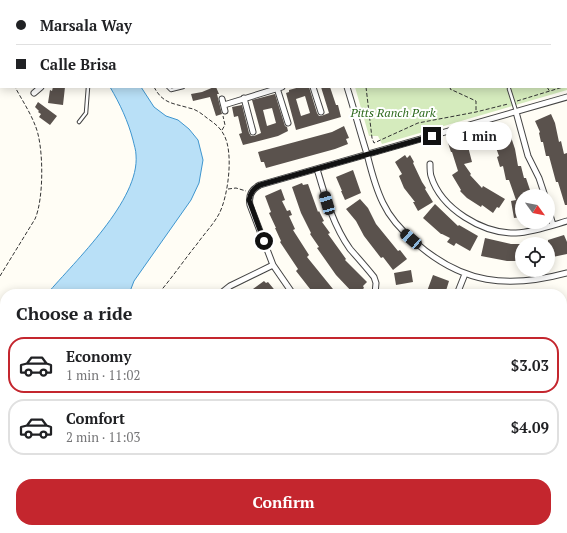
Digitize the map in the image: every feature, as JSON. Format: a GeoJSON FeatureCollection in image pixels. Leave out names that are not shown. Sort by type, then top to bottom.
{"type":"FeatureCollection","features":[{"type":"Feature","properties":{"kind":"street"},"geometry":{"type":"LineString","coordinates":[[34,93],[40,88]]}},
{"type":"Feature","properties":{"kind":"street"},"geometry":{"type":"LineString","coordinates":[[222,99],[224,108],[244,98],[280,88],[288,123]]}},
{"type":"Feature","properties":{"kind":"street"},"geometry":{"type":"LineString","coordinates":[[313,88],[321,112]]}},
{"type":"Feature","properties":{"kind":"street"},"geometry":{"type":"LineString","coordinates":[[347,88],[375,186],[383,204],[402,231],[428,254],[465,274],[492,281],[515,282],[546,278],[567,273]]}},
{"type":"Feature","properties":{"kind":"street"},"geometry":{"type":"LineString","coordinates":[[290,289],[273,265],[250,204],[250,194],[254,188],[260,185],[567,97]]}},
{"type":"Feature","properties":{"kind":"street"},"geometry":{"type":"LineString","coordinates":[[244,98],[253,132]]}},
{"type":"Feature","properties":{"kind":"street"},"geometry":{"type":"LineString","coordinates":[[516,112],[528,156],[543,189]]}},
{"type":"Feature","properties":{"kind":"street"},"geometry":{"type":"LineString","coordinates":[[430,164],[430,176],[436,189],[445,200],[461,214],[491,230],[514,233],[540,229]]}},
{"type":"Feature","properties":{"kind":"street"},"geometry":{"type":"LineString","coordinates":[[317,169],[327,203],[340,232],[350,248],[374,277],[376,283],[375,289]]}},
{"type":"Feature","properties":{"kind":"street"},"geometry":{"type":"LineString","coordinates":[[555,224],[567,221]]}},
{"type":"Feature","properties":{"kind":"street"},"geometry":{"type":"LineString","coordinates":[[226,289],[273,265]]}},
{"type":"Feature","properties":{"kind":"street"},"geometry":{"type":"LineString","coordinates":[[459,289],[465,274]]}},
{"type":"Feature","properties":{"kind":"lane"},"geometry":{"type":"LineString","coordinates":[[79,122],[86,113],[88,88]]}},
{"type":"Feature","properties":{"kind":"lane"},"geometry":{"type":"LineString","coordinates":[[169,88],[171,90],[179,88]]}},
{"type":"Feature","properties":{"kind":"lane"},"geometry":{"type":"LineString","coordinates":[[509,89],[516,112]]}},
{"type":"Feature","properties":{"kind":"path"},"geometry":{"type":"LineString","coordinates":[[0,276],[35,219],[39,211],[40,200],[41,148],[39,137],[36,126],[16,88]]}},
{"type":"Feature","properties":{"kind":"path"},"geometry":{"type":"LineString","coordinates":[[155,88],[163,98],[172,105],[190,108],[199,112],[218,126],[225,135],[228,145],[229,161],[227,188],[224,203],[218,216],[162,289]]}},
{"type":"Feature","properties":{"kind":"path"},"geometry":{"type":"LineString","coordinates":[[366,88],[372,138],[374,143],[418,123],[476,112],[560,88]]}},
{"type":"Feature","properties":{"kind":"path"},"geometry":{"type":"LineString","coordinates":[[451,88],[450,89],[476,101],[476,112]]}},
{"type":"Feature","properties":{"kind":"path"},"geometry":{"type":"LineString","coordinates":[[548,88],[550,92]]}},
{"type":"Feature","properties":{"kind":"path"},"geometry":{"type":"LineString","coordinates":[[221,130],[225,125],[223,115],[224,108]]}},
{"type":"Feature","properties":{"kind":"path"},"geometry":{"type":"LineString","coordinates":[[227,188],[244,190],[250,194]]}},
{"type":"Feature","properties":{"kind":"green space","name":"Pitts Ranch Park"},"geometry":{"type":"Polygon","coordinates":[[[355,88],[567,88],[567,90],[382,144],[378,136],[369,136],[355,88]]]}},
{"type":"Feature","properties":{"kind":"water"},"geometry":{"type":"Polygon","coordinates":[[[111,88],[142,88],[154,107],[166,116],[178,120],[189,129],[198,140],[203,160],[199,183],[191,200],[134,281],[131,289],[51,289],[104,229],[128,191],[134,173],[136,155],[129,126],[111,88]]]}},
{"type":"Feature","properties":{"kind":"building"},"geometry":{"type":"Polygon","coordinates":[[[53,88],[65,88],[63,105],[48,103],[50,90],[52,91],[53,88]]]}},
{"type":"Feature","properties":{"kind":"building"},"geometry":{"type":"Polygon","coordinates":[[[212,88],[216,88],[219,94],[217,94],[222,114],[216,116],[210,97],[193,101],[191,94],[212,88]]]}},
{"type":"Feature","properties":{"kind":"building"},"geometry":{"type":"Polygon","coordinates":[[[296,88],[309,88],[317,113],[321,116],[329,113],[321,88],[330,88],[336,105],[338,105],[341,117],[296,130],[286,93],[289,92],[289,90],[296,88]],[[305,96],[296,99],[301,116],[310,113],[305,96]]]}},
{"type":"Feature","properties":{"kind":"building"},"geometry":{"type":"Polygon","coordinates":[[[275,94],[288,131],[278,136],[243,145],[239,134],[242,133],[238,116],[234,117],[232,107],[242,105],[249,133],[251,136],[254,136],[261,133],[252,100],[275,94]],[[272,108],[263,110],[267,126],[276,123],[272,108]]]}},
{"type":"Feature","properties":{"kind":"building"},"geometry":{"type":"Polygon","coordinates":[[[38,102],[57,116],[50,125],[39,117],[41,114],[35,107],[38,102]]]}},
{"type":"Feature","properties":{"kind":"building"},"geometry":{"type":"Polygon","coordinates":[[[551,114],[555,123],[559,142],[561,141],[564,154],[567,153],[567,205],[565,205],[558,182],[556,182],[549,156],[546,156],[543,142],[541,142],[540,132],[535,121],[551,114]]]}},
{"type":"Feature","properties":{"kind":"building"},"geometry":{"type":"Polygon","coordinates":[[[344,126],[349,138],[346,139],[348,144],[266,168],[264,162],[261,162],[258,152],[332,132],[344,126]]]}},
{"type":"Feature","properties":{"kind":"building"},"geometry":{"type":"Polygon","coordinates":[[[503,126],[504,129],[508,128],[515,149],[518,166],[521,166],[524,178],[526,178],[530,189],[515,189],[515,197],[509,180],[506,180],[503,166],[500,167],[497,157],[499,156],[492,129],[503,126]]]}},
{"type":"Feature","properties":{"kind":"building"},"geometry":{"type":"Polygon","coordinates":[[[466,139],[472,162],[464,164],[471,174],[470,175],[482,188],[483,186],[505,199],[499,208],[497,207],[493,213],[482,205],[481,207],[467,198],[460,191],[461,190],[452,175],[458,171],[448,143],[466,139]]]}},
{"type":"Feature","properties":{"kind":"building"},"geometry":{"type":"Polygon","coordinates":[[[405,155],[407,158],[410,155],[426,188],[425,189],[433,202],[418,211],[413,202],[415,202],[404,188],[399,176],[402,174],[395,162],[405,155]]]}},
{"type":"Feature","properties":{"kind":"building"},"geometry":{"type":"Polygon","coordinates":[[[353,170],[361,193],[345,200],[336,177],[353,170]]]}},
{"type":"Feature","properties":{"kind":"building"},"geometry":{"type":"Polygon","coordinates":[[[302,183],[303,185],[308,184],[318,212],[319,211],[324,221],[322,222],[330,233],[328,234],[346,259],[345,260],[367,282],[363,286],[363,289],[349,289],[336,275],[317,248],[319,247],[310,234],[311,233],[301,213],[292,187],[302,183]]]}},
{"type":"Feature","properties":{"kind":"building"},"geometry":{"type":"Polygon","coordinates":[[[281,189],[285,200],[282,201],[287,211],[290,210],[292,215],[289,216],[295,229],[293,230],[309,255],[307,257],[333,289],[310,289],[296,271],[298,269],[280,242],[281,241],[269,213],[271,212],[265,196],[281,189]]]}},
{"type":"Feature","properties":{"kind":"building"},"geometry":{"type":"Polygon","coordinates":[[[360,199],[368,208],[376,224],[398,251],[400,250],[407,259],[393,270],[383,257],[381,258],[364,236],[356,221],[346,209],[360,199]]]}},
{"type":"Feature","properties":{"kind":"building"},"geometry":{"type":"Polygon","coordinates":[[[515,200],[515,218],[514,218],[511,201],[515,200]]]}},
{"type":"Feature","properties":{"kind":"building"},"geometry":{"type":"Polygon","coordinates":[[[435,204],[458,226],[459,225],[478,236],[470,251],[456,243],[454,246],[447,242],[450,238],[441,234],[423,218],[435,204]]]}},
{"type":"Feature","properties":{"kind":"building"},"geometry":{"type":"Polygon","coordinates":[[[564,235],[567,242],[567,254],[555,257],[555,238],[564,235]]]}},
{"type":"Feature","properties":{"kind":"building"},"geometry":{"type":"Polygon","coordinates":[[[485,238],[515,244],[515,261],[481,256],[485,238]]]}},
{"type":"Feature","properties":{"kind":"building"},"geometry":{"type":"Polygon","coordinates":[[[411,270],[413,282],[396,285],[394,273],[411,270]]]}},
{"type":"Feature","properties":{"kind":"building"},"geometry":{"type":"Polygon","coordinates":[[[433,275],[449,281],[447,289],[428,289],[433,275]]]}},
{"type":"Feature","properties":{"kind":"building"},"geometry":{"type":"Polygon","coordinates":[[[264,281],[266,283],[268,282],[274,289],[253,289],[264,281]]]}},
{"type":"Feature","properties":{"kind":"route"},"geometry":{"type":"LineString","coordinates":[[264,241],[249,200],[250,194],[254,188],[432,136]]}}]}
